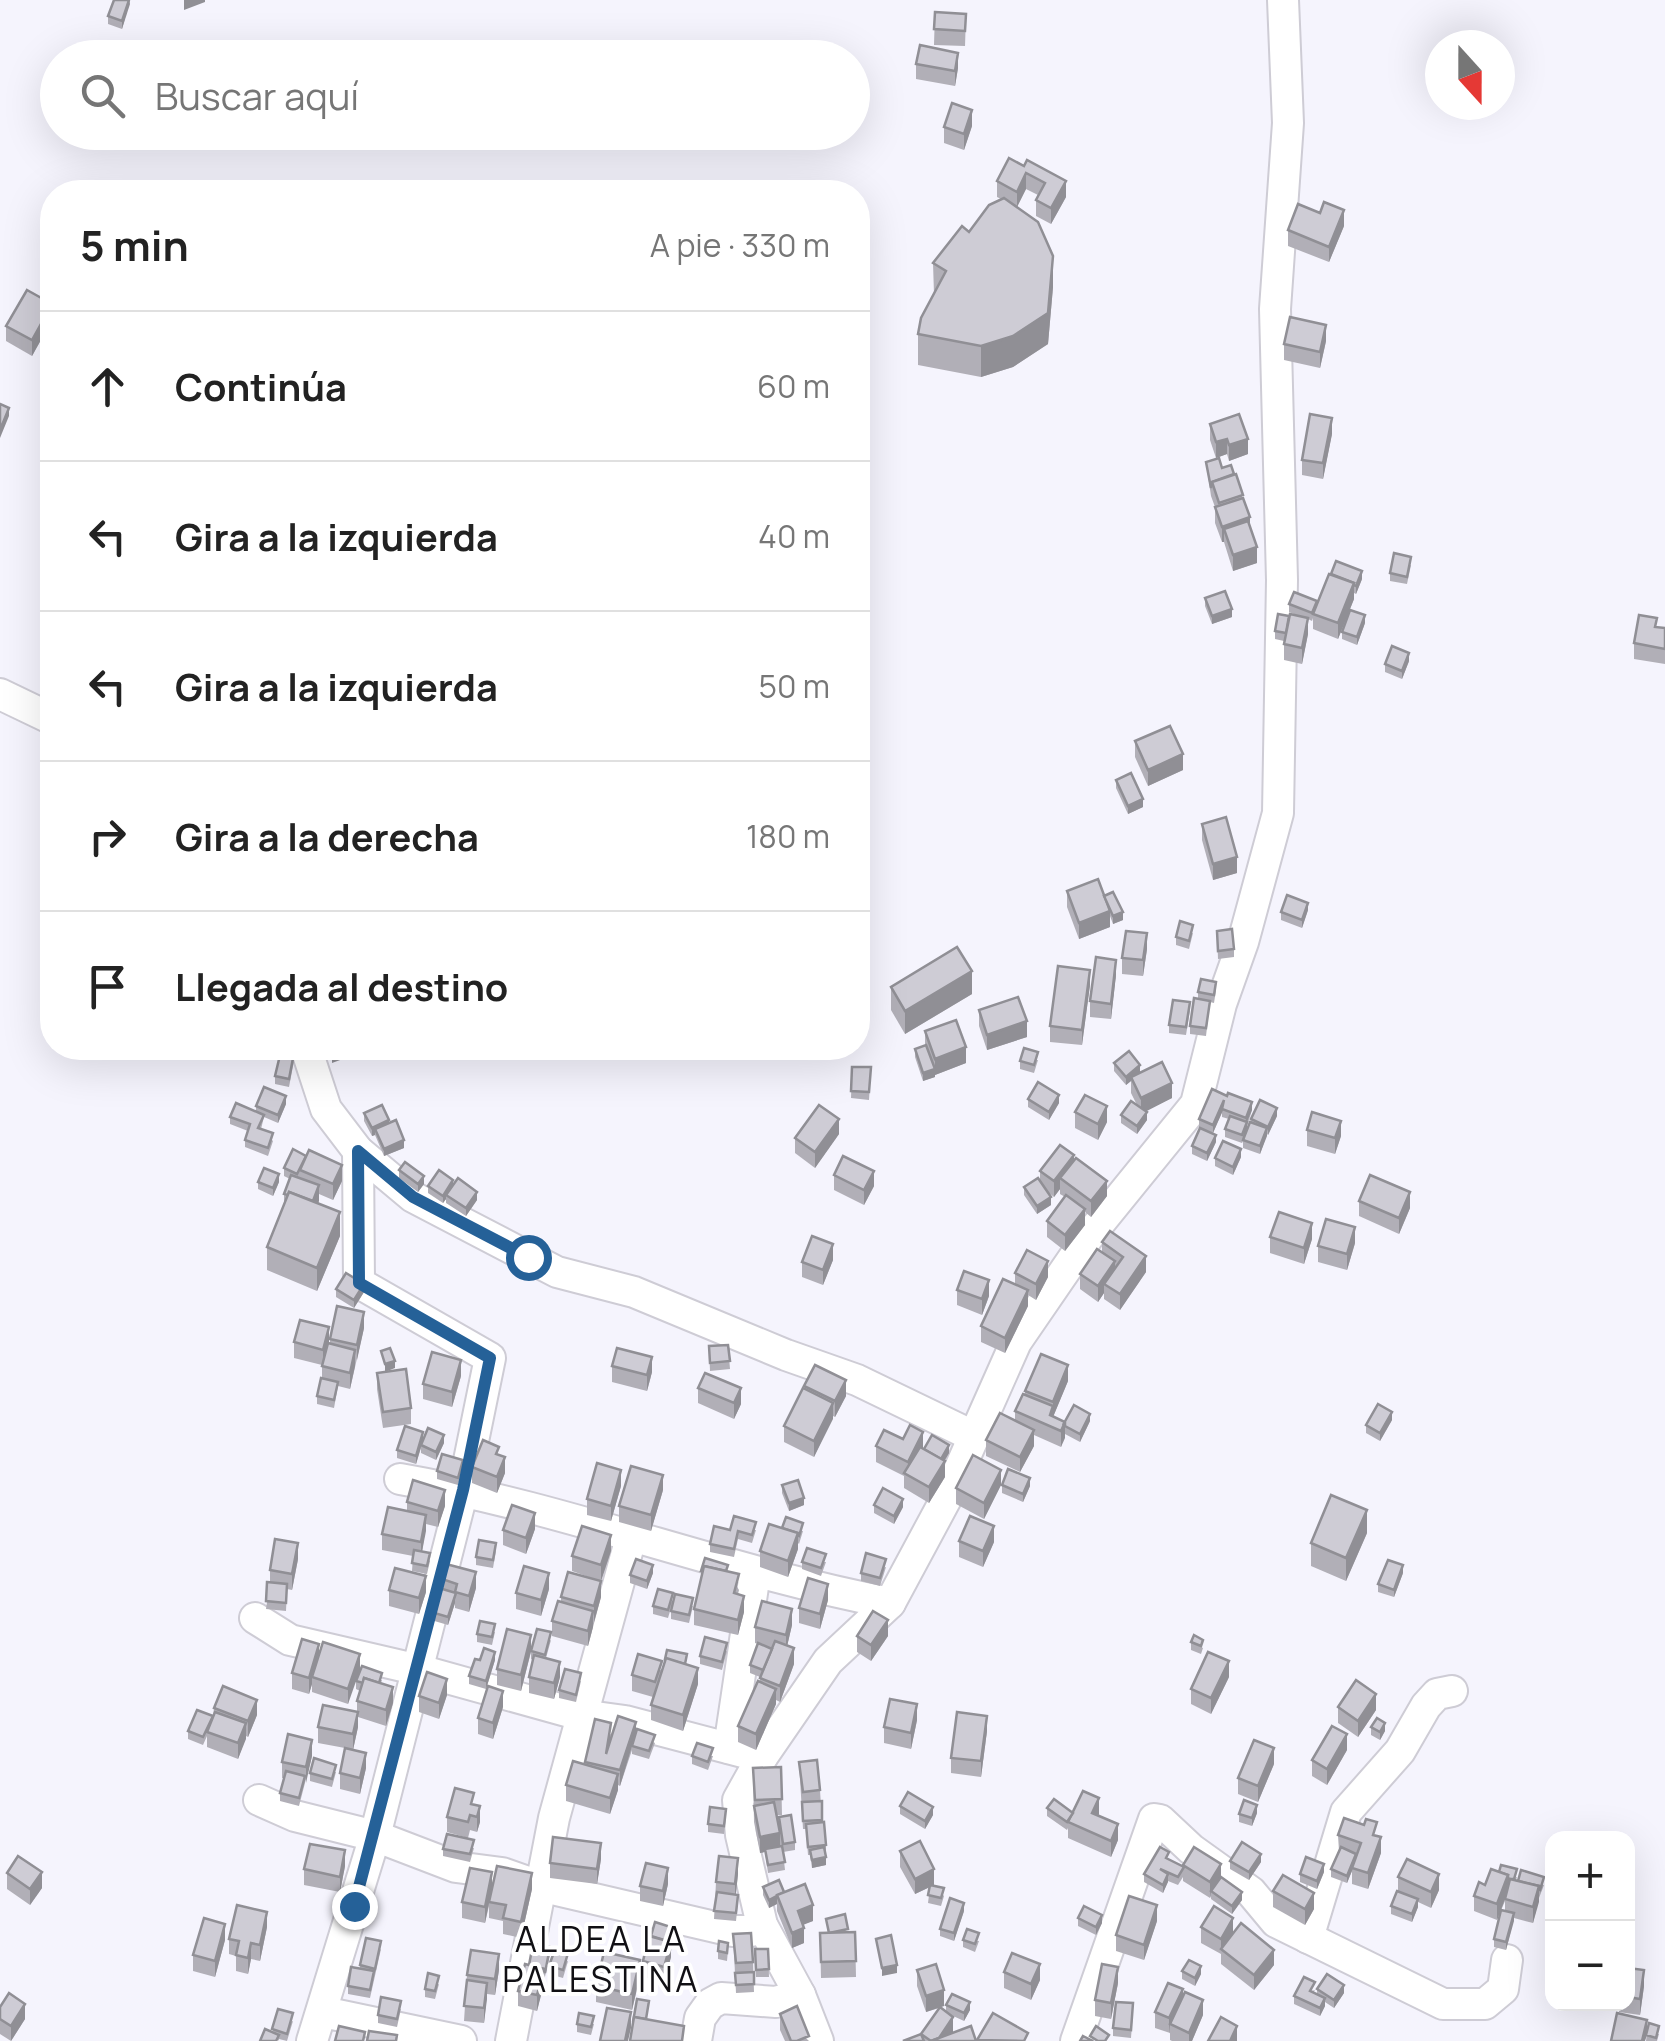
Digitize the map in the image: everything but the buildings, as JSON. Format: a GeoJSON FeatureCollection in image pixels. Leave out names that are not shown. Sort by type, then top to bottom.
{"type":"FeatureCollection","features":[{"type":"Feature","properties":{"kind":"street"},"geometry":{"type":"LineString","coordinates":[[818,2041],[800,1994],[762,1925],[740,1835],[738,1800],[762,1757],[828,1661],[890,1603],[948,1495],[1016,1342],[1088,1237],[1196,1104],[1221,1004],[1243,942],[1278,813],[1282,580],[1275,309],[1288,123],[1284,0]]}},
{"type":"Feature","properties":{"kind":"street"},"geometry":{"type":"LineString","coordinates":[[0,694],[40,713]]}},
{"type":"Feature","properties":{"kind":"street"},"geometry":{"type":"LineString","coordinates":[[310,1060],[326,1109],[358,1151],[413,1197],[557,1272],[634,1292],[857,1380],[974,1436]]}},
{"type":"Feature","properties":{"kind":"street"},"geometry":{"type":"LineString","coordinates":[[358,1151],[359,1283],[490,1358],[463,1490],[375,1836],[318,2027],[461,2041]]}},
{"type":"Feature","properties":{"kind":"street"},"geometry":{"type":"LineString","coordinates":[[400,1480],[463,1490],[632,1534],[807,1587],[890,1603]]}},
{"type":"Feature","properties":{"kind":"street"},"geometry":{"type":"LineString","coordinates":[[511,2041],[539,1886],[632,1534]]}},
{"type":"Feature","properties":{"kind":"street"},"geometry":{"type":"LineString","coordinates":[[729,1748],[756,1573]]}},
{"type":"Feature","properties":{"kind":"street"},"geometry":{"type":"LineString","coordinates":[[254,1618],[290,1640],[416,1668],[581,1716],[625,1721],[762,1757]]}},
{"type":"Feature","properties":{"kind":"street"},"geometry":{"type":"LineString","coordinates":[[1308,1938],[1346,1812],[1400,1751],[1426,1706],[1437,1694],[1452,1691]]}},
{"type":"Feature","properties":{"kind":"street"},"geometry":{"type":"LineString","coordinates":[[258,1800],[295,1816],[375,1836],[456,1866],[502,1873],[539,1886],[732,1931],[752,1931],[762,1925]]}},
{"type":"Feature","properties":{"kind":"street"},"geometry":{"type":"LineString","coordinates":[[1076,2041],[1154,1819],[1252,1892],[1276,1922],[1443,2004],[1486,2004],[1500,1994],[1507,1960]]}},
{"type":"Feature","properties":{"kind":"street"},"geometry":{"type":"LineString","coordinates":[[696,2041],[700,2018],[710,2004],[722,1998],[776,2002],[800,1994]]}},
{"type":"Feature","properties":{"kind":"district","name":"ALDEA LA PALESTINA"},"geometry":{"type":"Point","coordinates":[601,1959]}},
{"type":"Feature","properties":{"kind":"route"},"geometry":{"type":"LineString","coordinates":[[354,1906],[463,1490],[490,1358],[359,1283],[358,1151],[413,1197],[528,1257]]}}]}
